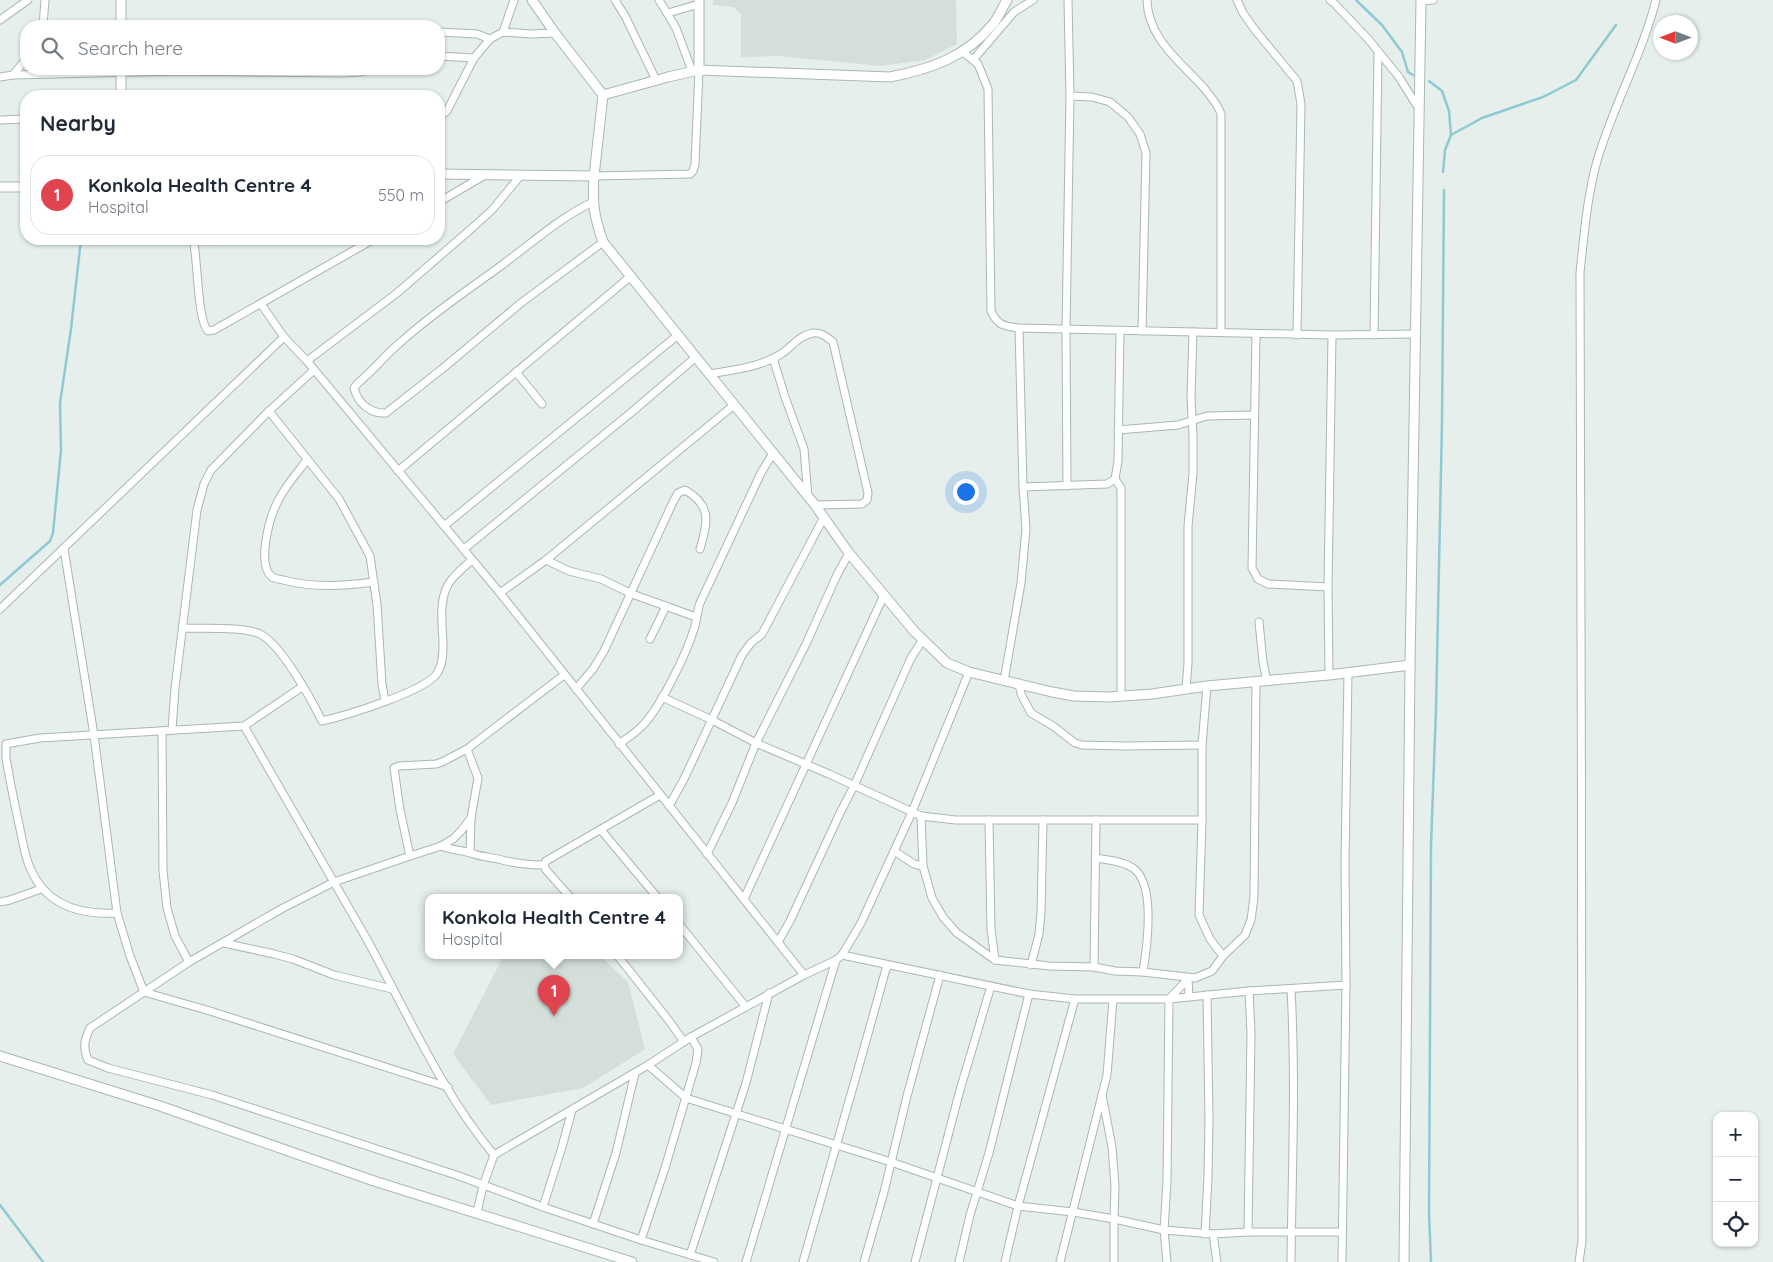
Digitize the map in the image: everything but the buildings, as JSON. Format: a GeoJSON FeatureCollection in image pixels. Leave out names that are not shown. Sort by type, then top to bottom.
{"type":"FeatureCollection","features":[{"type":"Feature","properties":{"kind":"street"},"geometry":{"type":"LineString","coordinates":[[0,20],[28,0]]}},
{"type":"Feature","properties":{"kind":"street"},"geometry":{"type":"LineString","coordinates":[[43,20],[45,0]]}},
{"type":"Feature","properties":{"kind":"street"},"geometry":{"type":"LineString","coordinates":[[121,0],[121,20]]}},
{"type":"Feature","properties":{"kind":"street"},"geometry":{"type":"LineString","coordinates":[[503,32],[514,0]]}},
{"type":"Feature","properties":{"kind":"street"},"geometry":{"type":"LineString","coordinates":[[532,0],[602,95],[593,202],[595,220],[603,242],[824,517],[850,554],[922,641],[946,663],[969,672],[1074,696],[1152,694],[1207,686],[1329,675],[1410,665]]}},
{"type":"Feature","properties":{"kind":"street"},"geometry":{"type":"LineString","coordinates":[[616,0],[656,80]]}},
{"type":"Feature","properties":{"kind":"street"},"geometry":{"type":"LineString","coordinates":[[659,0],[676,28],[696,71]]}},
{"type":"Feature","properties":{"kind":"street"},"geometry":{"type":"LineString","coordinates":[[602,95],[696,71],[890,77],[920,71],[947,61],[963,52],[978,40],[994,23],[1006,0]]}},
{"type":"Feature","properties":{"kind":"street"},"geometry":{"type":"LineString","coordinates":[[973,60],[1014,12],[1033,0]]}},
{"type":"Feature","properties":{"kind":"street"},"geometry":{"type":"LineString","coordinates":[[1067,486],[1066,330],[1070,96],[1068,0]]}},
{"type":"Feature","properties":{"kind":"street"},"geometry":{"type":"LineString","coordinates":[[1147,0],[1152,27],[1162,44],[1209,95],[1219,107],[1221,114],[1222,332]]}},
{"type":"Feature","properties":{"kind":"street"},"geometry":{"type":"LineString","coordinates":[[1237,0],[1243,13],[1255,30],[1297,81],[1301,104],[1297,335]]}},
{"type":"Feature","properties":{"kind":"street"},"geometry":{"type":"LineString","coordinates":[[1330,0],[1363,33],[1399,77],[1419,109]]}},
{"type":"Feature","properties":{"kind":"street"},"geometry":{"type":"LineString","coordinates":[[1404,1262],[1410,665],[1421,1],[1433,0]]}},
{"type":"Feature","properties":{"kind":"street"},"geometry":{"type":"LineString","coordinates":[[1579,1262],[1582,1241],[1583,1017],[1580,678],[1580,273],[1585,218],[1598,159],[1628,76],[1650,23],[1656,0]]}},
{"type":"Feature","properties":{"kind":"street"},"geometry":{"type":"LineString","coordinates":[[445,174],[594,176],[690,174],[695,164],[699,2],[668,13]]}},
{"type":"Feature","properties":{"kind":"street"},"geometry":{"type":"LineString","coordinates":[[445,32],[477,34],[490,40]]}},
{"type":"Feature","properties":{"kind":"street"},"geometry":{"type":"LineString","coordinates":[[445,113],[474,58],[490,40],[503,32],[555,33]]}},
{"type":"Feature","properties":{"kind":"street"},"geometry":{"type":"LineString","coordinates":[[963,52],[978,64],[988,89],[991,311],[1002,326],[1066,330],[1297,335],[1416,334]]}},
{"type":"Feature","properties":{"kind":"street"},"geometry":{"type":"LineString","coordinates":[[1374,335],[1378,52]]}},
{"type":"Feature","properties":{"kind":"street"},"geometry":{"type":"LineString","coordinates":[[445,56],[474,58]]}},
{"type":"Feature","properties":{"kind":"street"},"geometry":{"type":"LineString","coordinates":[[13,75],[20,66]]}},
{"type":"Feature","properties":{"kind":"street"},"geometry":{"type":"LineString","coordinates":[[0,77],[20,75]]}},
{"type":"Feature","properties":{"kind":"street"},"geometry":{"type":"LineString","coordinates":[[121,90],[122,75]]}},
{"type":"Feature","properties":{"kind":"street"},"geometry":{"type":"LineString","coordinates":[[1070,96],[1092,97],[1110,102],[1128,117],[1140,134],[1146,153],[1142,331]]}},
{"type":"Feature","properties":{"kind":"street"},"geometry":{"type":"LineString","coordinates":[[0,120],[20,119]]}},
{"type":"Feature","properties":{"kind":"street"},"geometry":{"type":"LineString","coordinates":[[445,199],[486,175]]}},
{"type":"Feature","properties":{"kind":"street"},"geometry":{"type":"LineString","coordinates":[[307,362],[397,293],[471,229],[492,210],[521,175]]}},
{"type":"Feature","properties":{"kind":"street"},"geometry":{"type":"LineString","coordinates":[[0,187],[20,187]]}},
{"type":"Feature","properties":{"kind":"street"},"geometry":{"type":"LineString","coordinates":[[593,202],[576,210],[541,234],[504,264],[449,302],[420,325],[358,383],[354,388],[356,396],[362,404],[377,414],[386,413],[521,303],[603,242]]}},
{"type":"Feature","properties":{"kind":"street"},"geometry":{"type":"LineString","coordinates":[[194,245],[201,310],[205,328],[208,331],[214,330],[363,245]]}},
{"type":"Feature","properties":{"kind":"street"},"geometry":{"type":"LineString","coordinates":[[398,471],[630,276]]}},
{"type":"Feature","properties":{"kind":"street"},"geometry":{"type":"LineString","coordinates":[[260,304],[284,337],[314,370],[500,593],[804,975]]}},
{"type":"Feature","properties":{"kind":"street"},"geometry":{"type":"LineString","coordinates":[[1004,680],[1021,583],[1026,521],[1023,487],[1019,328]]}},
{"type":"Feature","properties":{"kind":"street"},"geometry":{"type":"LineString","coordinates":[[1120,331],[1118,461],[1115,479],[1121,488],[1121,696]]}},
{"type":"Feature","properties":{"kind":"street"},"geometry":{"type":"LineString","coordinates":[[1186,689],[1188,663],[1188,526],[1193,474],[1191,397],[1193,332]]}},
{"type":"Feature","properties":{"kind":"street"},"geometry":{"type":"LineString","coordinates":[[710,374],[754,365],[773,358],[802,337],[814,333],[824,335],[833,342],[868,493],[867,500],[862,504],[815,506]]}},
{"type":"Feature","properties":{"kind":"street"},"geometry":{"type":"LineString","coordinates":[[1256,334],[1252,568],[1258,579],[1268,584],[1328,587]]}},
{"type":"Feature","properties":{"kind":"street"},"geometry":{"type":"LineString","coordinates":[[444,526],[678,335]]}},
{"type":"Feature","properties":{"kind":"street"},"geometry":{"type":"LineString","coordinates":[[1329,675],[1328,587],[1332,335]]}},
{"type":"Feature","properties":{"kind":"street"},"geometry":{"type":"LineString","coordinates":[[0,609],[284,337]]}},
{"type":"Feature","properties":{"kind":"street"},"geometry":{"type":"LineString","coordinates":[[464,549],[696,357]]}},
{"type":"Feature","properties":{"kind":"street"},"geometry":{"type":"LineString","coordinates":[[773,358],[804,449],[808,498]]}},
{"type":"Feature","properties":{"kind":"street"},"geometry":{"type":"LineString","coordinates":[[172,730],[175,688],[197,510],[204,484],[211,470],[269,411],[314,370]]}},
{"type":"Feature","properties":{"kind":"street"},"geometry":{"type":"LineString","coordinates":[[516,372],[542,404]]}},
{"type":"Feature","properties":{"kind":"street"},"geometry":{"type":"LineString","coordinates":[[500,593],[546,560],[734,405]]}},
{"type":"Feature","properties":{"kind":"street"},"geometry":{"type":"LineString","coordinates":[[269,411],[306,460],[339,499],[370,556],[384,700]]}},
{"type":"Feature","properties":{"kind":"street"},"geometry":{"type":"LineString","coordinates":[[1118,430],[1178,425],[1207,416],[1254,415]]}},
{"type":"Feature","properties":{"kind":"street"},"geometry":{"type":"LineString","coordinates":[[619,744],[644,724],[662,697],[686,651],[695,627],[700,603],[772,453]]}},
{"type":"Feature","properties":{"kind":"street"},"geometry":{"type":"LineString","coordinates":[[306,460],[279,498],[272,513],[264,557],[267,570],[273,578],[325,586],[348,586],[374,582]]}},
{"type":"Feature","properties":{"kind":"street"},"geometry":{"type":"LineString","coordinates":[[1023,487],[1107,484],[1115,479]]}},
{"type":"Feature","properties":{"kind":"street"},"geometry":{"type":"LineString","coordinates":[[576,689],[593,669],[604,651],[678,493],[685,490],[701,501],[705,510],[705,531],[700,549]]}},
{"type":"Feature","properties":{"kind":"street"},"geometry":{"type":"LineString","coordinates":[[669,806],[684,779],[742,655],[751,643],[762,634],[824,517]]}},
{"type":"Feature","properties":{"kind":"street"},"geometry":{"type":"LineString","coordinates":[[64,549],[94,735],[117,913],[130,956],[144,992]]}},
{"type":"Feature","properties":{"kind":"street"},"geometry":{"type":"LineString","coordinates":[[707,854],[732,803],[756,743],[806,644],[837,575],[850,554]]}},
{"type":"Feature","properties":{"kind":"street"},"geometry":{"type":"LineString","coordinates":[[183,628],[243,630],[259,634],[272,641],[322,721],[346,715],[421,686],[438,673],[442,654],[444,598],[452,579],[472,560]]}},
{"type":"Feature","properties":{"kind":"street"},"geometry":{"type":"LineString","coordinates":[[546,560],[569,571],[600,579],[632,594],[696,617]]}},
{"type":"Feature","properties":{"kind":"street"},"geometry":{"type":"LineString","coordinates":[[744,899],[884,595]]}},
{"type":"Feature","properties":{"kind":"street"},"geometry":{"type":"LineString","coordinates":[[650,639],[666,606]]}},
{"type":"Feature","properties":{"kind":"street"},"geometry":{"type":"LineString","coordinates":[[1259,622],[1267,681]]}},
{"type":"Feature","properties":{"kind":"street"},"geometry":{"type":"LineString","coordinates":[[778,942],[790,921],[854,786],[907,666],[922,641]]}},
{"type":"Feature","properties":{"kind":"street"},"geometry":{"type":"LineString","coordinates":[[477,1212],[483,1186],[494,1155],[635,1073],[691,1037],[769,993],[836,960],[842,955],[861,923],[912,812],[969,672]]}},
{"type":"Feature","properties":{"kind":"street"},"geometry":{"type":"LineString","coordinates":[[1342,1262],[1348,673]]}},
{"type":"Feature","properties":{"kind":"street"},"geometry":{"type":"LineString","coordinates":[[410,856],[400,810],[394,768],[399,766],[436,764],[467,748],[564,675]]}},
{"type":"Feature","properties":{"kind":"street"},"geometry":{"type":"LineString","coordinates":[[920,816],[923,866],[932,898],[943,917],[957,933],[995,960],[1031,965],[1094,967],[1188,979],[1195,978],[1212,971],[1223,956],[1245,935],[1251,920],[1254,897],[1256,682]]}},
{"type":"Feature","properties":{"kind":"street"},"geometry":{"type":"LineString","coordinates":[[1019,683],[1031,713],[1053,726],[1075,743],[1082,745],[1124,746],[1202,745]]}},
{"type":"Feature","properties":{"kind":"street"},"geometry":{"type":"LineString","coordinates":[[1207,686],[1202,745],[1199,915],[1207,934],[1216,949],[1223,956]]}},
{"type":"Feature","properties":{"kind":"street"},"geometry":{"type":"LineString","coordinates":[[117,913],[98,914],[72,909],[53,899],[42,889],[30,870],[23,844],[6,758],[6,744],[40,738],[244,726],[302,687]]}},
{"type":"Feature","properties":{"kind":"street"},"geometry":{"type":"LineString","coordinates":[[662,697],[756,743],[807,764],[920,816],[956,820],[1202,820]]}},
{"type":"Feature","properties":{"kind":"street"},"geometry":{"type":"LineString","coordinates":[[244,726],[334,882],[448,1087],[494,1155]]}},
{"type":"Feature","properties":{"kind":"street"},"geometry":{"type":"LineString","coordinates":[[162,731],[163,871],[166,908],[175,936],[189,962]]}},
{"type":"Feature","properties":{"kind":"street"},"geometry":{"type":"LineString","coordinates":[[467,748],[478,778],[471,818],[470,853]]}},
{"type":"Feature","properties":{"kind":"street"},"geometry":{"type":"LineString","coordinates":[[544,865],[546,861],[660,795]]}},
{"type":"Feature","properties":{"kind":"street"},"geometry":{"type":"LineString","coordinates":[[471,818],[462,831],[441,846],[334,882],[283,908],[189,962],[90,1028],[85,1038],[84,1050],[88,1060],[108,1068],[212,1095],[641,1240],[714,1262]]}},
{"type":"Feature","properties":{"kind":"street"},"geometry":{"type":"LineString","coordinates":[[989,820],[991,928],[995,960]]}},
{"type":"Feature","properties":{"kind":"street"},"geometry":{"type":"LineString","coordinates":[[1031,965],[1039,934],[1041,912],[1043,820]]}},
{"type":"Feature","properties":{"kind":"street"},"geometry":{"type":"LineString","coordinates":[[1094,967],[1096,820]]}},
{"type":"Feature","properties":{"kind":"street"},"geometry":{"type":"LineString","coordinates":[[602,830],[655,894]]}},
{"type":"Feature","properties":{"kind":"street"},"geometry":{"type":"LineString","coordinates":[[441,846],[479,857],[501,860],[510,864],[544,865]]}},
{"type":"Feature","properties":{"kind":"street"},"geometry":{"type":"LineString","coordinates":[[894,850],[914,864],[923,866]]}},
{"type":"Feature","properties":{"kind":"street"},"geometry":{"type":"LineString","coordinates":[[1096,858],[1126,864],[1142,877],[1148,916],[1143,972]]}},
{"type":"Feature","properties":{"kind":"street"},"geometry":{"type":"LineString","coordinates":[[544,865],[546,870],[567,894]]}},
{"type":"Feature","properties":{"kind":"street"},"geometry":{"type":"LineString","coordinates":[[0,902],[42,889]]}},
{"type":"Feature","properties":{"kind":"street"},"geometry":{"type":"LineString","coordinates":[[683,929],[746,1007]]}},
{"type":"Feature","properties":{"kind":"street"},"geometry":{"type":"LineString","coordinates":[[224,943],[280,956],[334,975],[392,989]]}},
{"type":"Feature","properties":{"kind":"street"},"geometry":{"type":"LineString","coordinates":[[842,955],[1029,994],[1075,999],[1170,998],[1346,984]]}},
{"type":"Feature","properties":{"kind":"street"},"geometry":{"type":"LineString","coordinates":[[619,959],[684,1042]]}},
{"type":"Feature","properties":{"kind":"street"},"geometry":{"type":"LineString","coordinates":[[746,1262],[784,1129],[836,960]]}},
{"type":"Feature","properties":{"kind":"street"},"geometry":{"type":"LineString","coordinates":[[803,1262],[854,1088],[887,965]]}},
{"type":"Feature","properties":{"kind":"street"},"geometry":{"type":"LineString","coordinates":[[864,1262],[940,975]]}},
{"type":"Feature","properties":{"kind":"street"},"geometry":{"type":"LineString","coordinates":[[1188,979],[1189,996]]}},
{"type":"Feature","properties":{"kind":"street"},"geometry":{"type":"LineString","coordinates":[[1167,1262],[1164,1230],[1168,1162],[1170,998],[1188,979]]}},
{"type":"Feature","properties":{"kind":"street"},"geometry":{"type":"LineString","coordinates":[[915,1262],[960,1090],[991,986]]}},
{"type":"Feature","properties":{"kind":"street"},"geometry":{"type":"LineString","coordinates":[[1291,989],[1294,1075],[1291,1262]]}},
{"type":"Feature","properties":{"kind":"street"},"geometry":{"type":"LineString","coordinates":[[1248,1232],[1251,1033],[1249,991]]}},
{"type":"Feature","properties":{"kind":"street"},"geometry":{"type":"LineString","coordinates":[[144,992],[210,1011],[448,1087]]}},
{"type":"Feature","properties":{"kind":"street"},"geometry":{"type":"LineString","coordinates":[[690,1255],[754,1056],[769,993]]}},
{"type":"Feature","properties":{"kind":"street"},"geometry":{"type":"LineString","coordinates":[[959,1262],[1029,994]]}},
{"type":"Feature","properties":{"kind":"street"},"geometry":{"type":"LineString","coordinates":[[1205,1234],[1209,1119],[1207,995]]}},
{"type":"Feature","properties":{"kind":"street"},"geometry":{"type":"LineString","coordinates":[[1005,1262],[1018,1206],[1075,999]]}},
{"type":"Feature","properties":{"kind":"street"},"geometry":{"type":"LineString","coordinates":[[1060,1262],[1107,1075],[1113,1000]]}},
{"type":"Feature","properties":{"kind":"street"},"geometry":{"type":"LineString","coordinates":[[641,1240],[686,1098],[698,1049],[691,1037]]}},
{"type":"Feature","properties":{"kind":"street"},"geometry":{"type":"LineString","coordinates":[[0,1056],[141,1100],[374,1180],[632,1262]]}},
{"type":"Feature","properties":{"kind":"street"},"geometry":{"type":"LineString","coordinates":[[648,1065],[686,1098],[891,1162],[1018,1206],[1073,1212],[1164,1230],[1205,1234],[1342,1232]]}},
{"type":"Feature","properties":{"kind":"street"},"geometry":{"type":"LineString","coordinates":[[593,1224],[616,1153],[635,1073]]}},
{"type":"Feature","properties":{"kind":"street"},"geometry":{"type":"LineString","coordinates":[[1102,1095],[1112,1146],[1115,1186],[1114,1262]]}},
{"type":"Feature","properties":{"kind":"street"},"geometry":{"type":"LineString","coordinates":[[543,1207],[572,1110]]}},
{"type":"Feature","properties":{"kind":"street"},"geometry":{"type":"LineString","coordinates":[[1213,1234],[1217,1262]]}},
{"type":"Feature","properties":{"kind":"shaded area"},"geometry":{"type":"Polygon","coordinates":[[[713,0],[956,0],[957,44],[925,60],[881,66],[778,56],[741,57],[741,14],[733,7],[713,5],[713,0]]]}},
{"type":"Feature","properties":{"kind":"shaded area"},"geometry":{"type":"Polygon","coordinates":[[[502,959],[603,959],[628,982],[645,1049],[583,1088],[491,1105],[453,1054],[502,959]]]}},
{"type":"Feature","properties":{"kind":"waterway"},"geometry":{"type":"LineString","coordinates":[[1356,0],[1382,25],[1402,52],[1408,72],[1413,75]]}},
{"type":"Feature","properties":{"kind":"waterway"},"geometry":{"type":"LineString","coordinates":[[1443,172],[1445,150],[1451,135],[1482,118],[1543,97],[1576,80],[1616,25]]}},
{"type":"Feature","properties":{"kind":"waterway"},"geometry":{"type":"LineString","coordinates":[[1429,81],[1442,91],[1449,111],[1451,135]]}},
{"type":"Feature","properties":{"kind":"waterway"},"geometry":{"type":"LineString","coordinates":[[1431,1262],[1429,1213],[1431,845],[1442,422],[1444,190]]}},
{"type":"Feature","properties":{"kind":"waterway"},"geometry":{"type":"LineString","coordinates":[[0,585],[50,541],[53,533],[61,450],[60,403],[80,245]]}},
{"type":"Feature","properties":{"kind":"waterway"},"geometry":{"type":"LineString","coordinates":[[0,1205],[43,1262]]}},
{"type":"Feature","properties":{"kind":"place","name":"Konkola Health Centre 4"},"geometry":{"type":"Point","coordinates":[554,1016]}}]}
